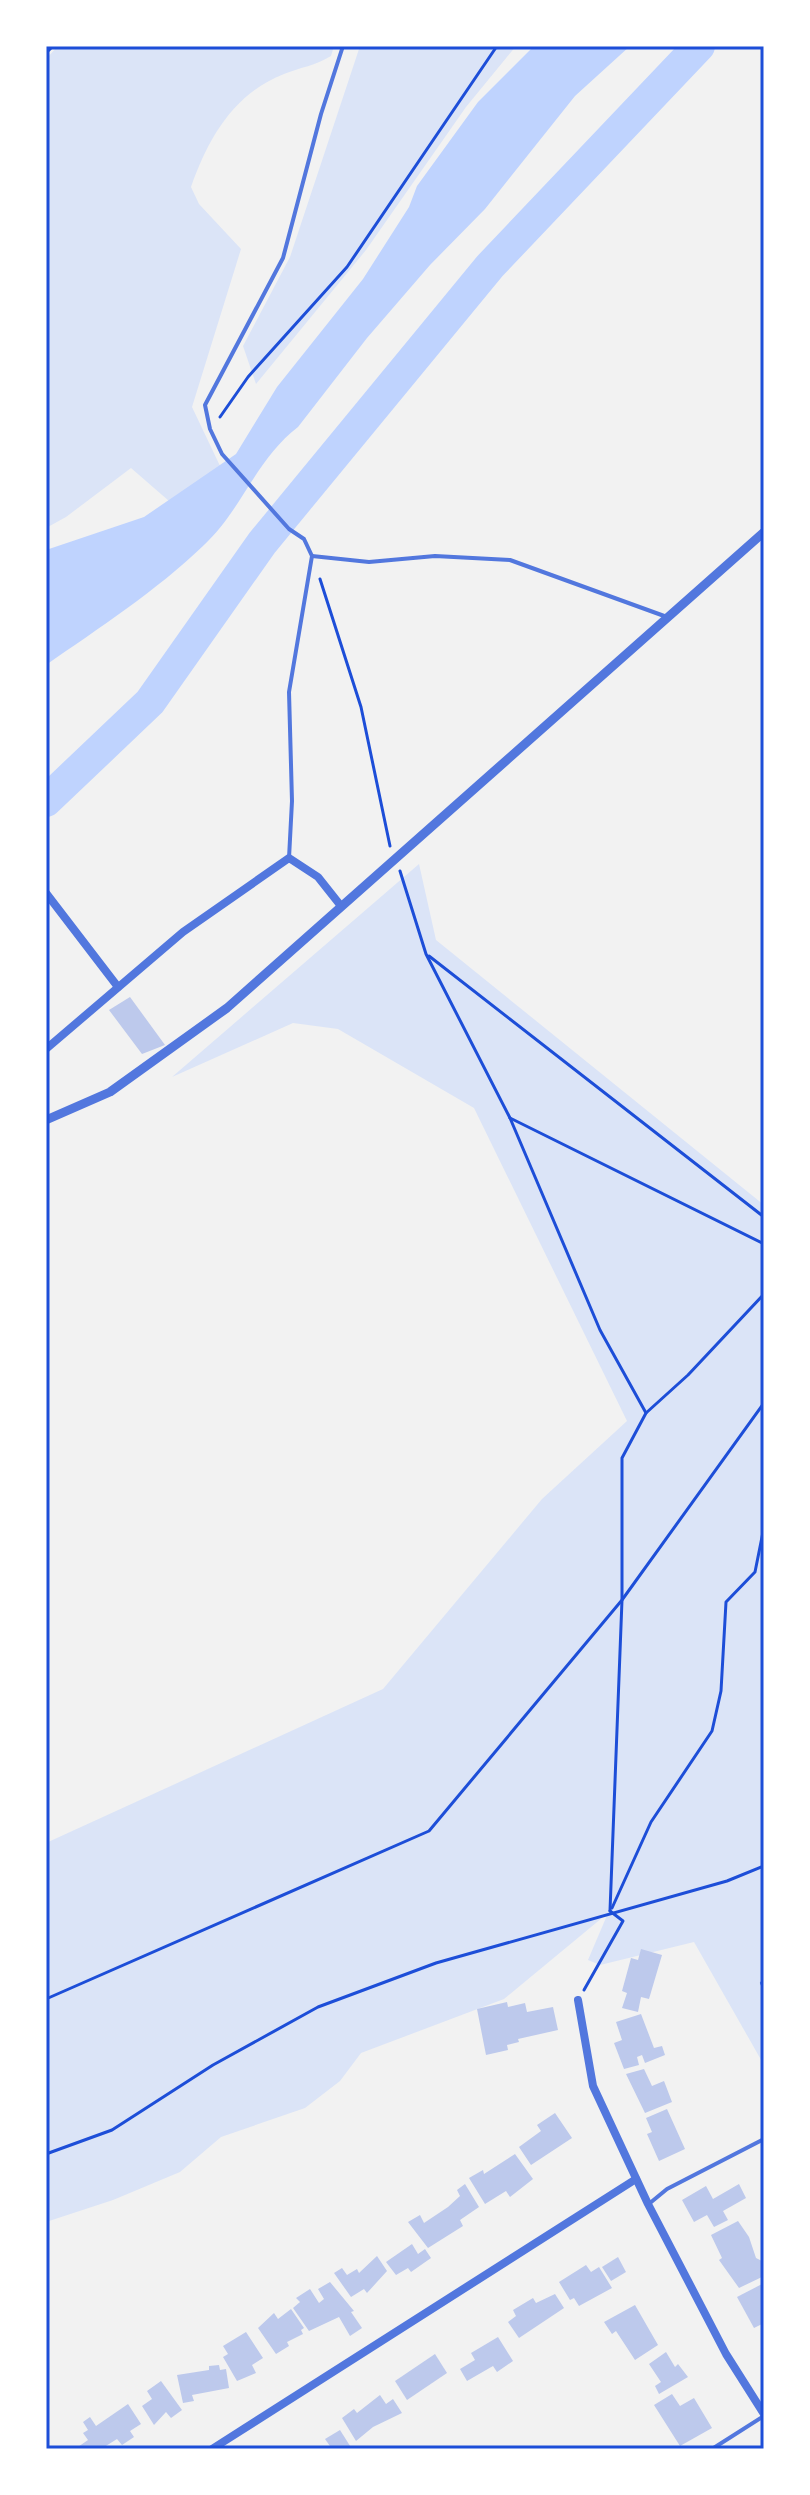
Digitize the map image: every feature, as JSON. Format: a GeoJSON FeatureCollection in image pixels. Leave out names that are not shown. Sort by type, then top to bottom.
{"type":"FeatureCollection","features":[{"type":"Feature","properties":{"kind":"street"},"geometry":{"type":"LineString","coordinates":[[46,1120],[110,1092],[227,1008],[764,532]]}},
{"type":"Feature","properties":{"kind":"street"},"geometry":{"type":"LineString","coordinates":[[46,1049],[183,932],[289,858],[318,877],[341,906]]}},
{"type":"Feature","properties":{"kind":"street"},"geometry":{"type":"LineString","coordinates":[[46,893],[118,987]]}},
{"type":"Feature","properties":{"kind":"street"},"geometry":{"type":"LineString","coordinates":[[578,2000],[593,2086],[648,2204],[726,2354],[764,2415]]}},
{"type":"Feature","properties":{"kind":"street"},"geometry":{"type":"LineString","coordinates":[[212,2449],[636,2179]]}},
{"type":"Feature","properties":{"kind":"lane"},"geometry":{"type":"LineString","coordinates":[[289,858],[292,801],[289,692],[312,556],[304,539],[289,529],[222,454],[210,429],[205,405],[283,258],[321,114],[343,46]]}},
{"type":"Feature","properties":{"kind":"lane"},"geometry":{"type":"LineString","coordinates":[[312,556],[369,562],[435,556],[510,560],[668,617]]}},
{"type":"Feature","properties":{"kind":"lane"},"geometry":{"type":"LineString","coordinates":[[648,2204],[667,2189],[764,2139]]}},
{"type":"Feature","properties":{"kind":"lane"},"geometry":{"type":"LineString","coordinates":[[712,2449],[764,2415]]}},
{"type":"Feature","properties":{"kind":"path"},"geometry":{"type":"LineString","coordinates":[[46,53],[53,46]]}},
{"type":"Feature","properties":{"kind":"path"},"geometry":{"type":"LineString","coordinates":[[210,429],[248,377],[347,267],[497,46]]}},
{"type":"Feature","properties":{"kind":"path"},"geometry":{"type":"LineString","coordinates":[[312,556],[361,707],[390,848]]}},
{"type":"Feature","properties":{"kind":"path"},"geometry":{"type":"LineString","coordinates":[[400,871],[426,954],[510,1118],[600,1330],[646,1413]]}},
{"type":"Feature","properties":{"kind":"path"},"geometry":{"type":"LineString","coordinates":[[426,954],[764,1217]]}},
{"type":"Feature","properties":{"kind":"path"},"geometry":{"type":"LineString","coordinates":[[510,1118],[764,1244]]}},
{"type":"Feature","properties":{"kind":"path"},"geometry":{"type":"LineString","coordinates":[[610,1911],[622,1600],[622,1458],[646,1413],[688,1375],[764,1294]]}},
{"type":"Feature","properties":{"kind":"path"},"geometry":{"type":"LineString","coordinates":[[46,1999],[429,1831],[622,1600],[764,1403]]}},
{"type":"Feature","properties":{"kind":"path"},"geometry":{"type":"LineString","coordinates":[[610,1911],[651,1822],[712,1731],[721,1691],[726,1602],[755,1572],[764,1527]]}},
{"type":"Feature","properties":{"kind":"path"},"geometry":{"type":"LineString","coordinates":[[46,2154],[112,2130],[213,2065],[318,2007],[436,1963],[610,1911],[727,1881],[764,1866]]}},
{"type":"Feature","properties":{"kind":"path"},"geometry":{"type":"LineString","coordinates":[[578,2000],[623,1921],[610,1911]]}},
{"type":"Feature","properties":{"kind":"shaded area"},"geometry":{"type":"Polygon","coordinates":[[[58,46],[334,46],[331,56],[284,74],[250,93],[214,135],[191,187],[199,204],[241,249],[192,407],[221,468],[169,501],[131,468],[66,517],[46,528],[46,59],[58,46]]]}},
{"type":"Feature","properties":{"kind":"shaded area"},"geometry":{"type":"Polygon","coordinates":[[[360,46],[516,46],[466,107],[366,250],[256,384],[243,346],[290,257],[360,46]]]}},
{"type":"Feature","properties":{"kind":"shaded area"},"geometry":{"type":"Polygon","coordinates":[[[419,864],[436,940],[764,1205],[764,2065],[694,1942],[600,1965],[588,1960],[608,1913],[504,1999],[361,2053],[340,2081],[305,2108],[221,2137],[180,2172],[113,2200],[46,2222],[46,1843],[383,1689],[542,1499],[627,1421],[474,1108],[338,1029],[293,1023],[172,1077],[419,864]]]}},
{"type":"Feature","properties":{"kind":"water"},"geometry":{"type":"Polygon","coordinates":[[[534,46],[630,46],[575,96],[485,209],[430,265],[367,338],[298,427],[271,454],[217,532],[147,594],[46,665],[46,550],[144,517],[236,454],[277,387],[363,279],[409,207],[417,186],[478,102],[534,46]]]}},
{"type":"Feature","properties":{"kind":"building"},"geometry":{"type":"Polygon","coordinates":[[[130,997],[165,1045],[142,1054],[109,1010],[130,997]]]}},
{"type":"Feature","properties":{"kind":"building"},"geometry":{"type":"Polygon","coordinates":[[[641,1949],[662,1955],[649,1999],[641,1997],[638,2012],[622,2008],[627,1993],[622,1991],[631,1958],[638,1960],[641,1949]]]}},
{"type":"Feature","properties":{"kind":"building"},"geometry":{"type":"Polygon","coordinates":[[[507,2002],[508,2007],[525,2003],[527,2012],[553,2007],[558,2030],[518,2039],[519,2042],[507,2045],[508,2050],[486,2055],[477,2009],[507,2002]]]}},
{"type":"Feature","properties":{"kind":"building"},"geometry":{"type":"Polygon","coordinates":[[[641,2014],[654,2048],[662,2046],[665,2055],[645,2063],[642,2055],[637,2057],[639,2065],[624,2069],[614,2043],[622,2040],[616,2022],[641,2014]]]}},
{"type":"Feature","properties":{"kind":"building"},"geometry":{"type":"Polygon","coordinates":[[[644,2069],[652,2086],[664,2081],[672,2102],[645,2113],[626,2074],[644,2069]]]}},
{"type":"Feature","properties":{"kind":"building"},"geometry":{"type":"Polygon","coordinates":[[[667,2109],[685,2149],[659,2161],[647,2134],[652,2132],[646,2118],[667,2109]]]}},
{"type":"Feature","properties":{"kind":"building"},"geometry":{"type":"Polygon","coordinates":[[[555,2113],[572,2138],[531,2165],[519,2147],[541,2131],[537,2125],[555,2113]]]}},
{"type":"Feature","properties":{"kind":"building"},"geometry":{"type":"Polygon","coordinates":[[[515,2154],[533,2179],[510,2197],[506,2191],[485,2204],[469,2178],[483,2170],[484,2174],[515,2154]]]}},
{"type":"Feature","properties":{"kind":"building"},"geometry":{"type":"Polygon","coordinates":[[[465,2184],[479,2207],[460,2220],[463,2226],[428,2248],[408,2222],[420,2215],[424,2223],[448,2207],[460,2196],[457,2190],[465,2184]]]}},
{"type":"Feature","properties":{"kind":"building"},"geometry":{"type":"Polygon","coordinates":[[[739,2184],[746,2198],[723,2211],[728,2220],[714,2227],[707,2215],[694,2222],[682,2200],[706,2186],[713,2199],[739,2184]]]}},
{"type":"Feature","properties":{"kind":"building"},"geometry":{"type":"Polygon","coordinates":[[[738,2221],[749,2237],[756,2258],[762,2261],[764,2276],[739,2288],[719,2260],[722,2258],[711,2235],[738,2221]]]}},
{"type":"Feature","properties":{"kind":"building"},"geometry":{"type":"Polygon","coordinates":[[[412,2244],[418,2254],[425,2249],[431,2258],[411,2272],[408,2268],[396,2275],[386,2262],[412,2244]]]}},
{"type":"Feature","properties":{"kind":"building"},"geometry":{"type":"Polygon","coordinates":[[[377,2256],[387,2271],[367,2293],[364,2289],[351,2297],[334,2273],[342,2268],[347,2275],[357,2269],[359,2273],[377,2256]]]}},
{"type":"Feature","properties":{"kind":"building"},"geometry":{"type":"Polygon","coordinates":[[[618,2257],[626,2272],[611,2281],[602,2267],[618,2257]]]}},
{"type":"Feature","properties":{"kind":"building"},"geometry":{"type":"Polygon","coordinates":[[[586,2265],[591,2272],[599,2267],[612,2288],[579,2306],[574,2298],[570,2300],[559,2282],[586,2265]]]}},
{"type":"Feature","properties":{"kind":"building"},"geometry":{"type":"Polygon","coordinates":[[[330,2282],[354,2311],[351,2312],[362,2328],[350,2336],[339,2317],[309,2331],[293,2308],[300,2302],[296,2298],[310,2289],[319,2303],[324,2299],[318,2289],[330,2282]]]}},
{"type":"Feature","properties":{"kind":"building"},"geometry":{"type":"Polygon","coordinates":[[[764,2283],[764,2323],[754,2328],[737,2297],[764,2283]]]}},
{"type":"Feature","properties":{"kind":"building"},"geometry":{"type":"Polygon","coordinates":[[[555,2294],[564,2308],[519,2338],[508,2322],[516,2316],[513,2310],[533,2298],[536,2303],[555,2294]]]}},
{"type":"Feature","properties":{"kind":"building"},"geometry":{"type":"Polygon","coordinates":[[[635,2305],[658,2345],[635,2360],[616,2331],[612,2334],[604,2322],[635,2305]]]}},
{"type":"Feature","properties":{"kind":"building"},"geometry":{"type":"Polygon","coordinates":[[[291,2309],[304,2328],[301,2330],[303,2334],[287,2342],[289,2346],[276,2354],[258,2328],[274,2313],[278,2319],[291,2309]]]}},
{"type":"Feature","properties":{"kind":"building"},"geometry":{"type":"Polygon","coordinates":[[[246,2332],[263,2358],[252,2365],[256,2373],[237,2381],[223,2357],[228,2354],[223,2346],[246,2332]]]}},
{"type":"Feature","properties":{"kind":"building"},"geometry":{"type":"Polygon","coordinates":[[[498,2337],[513,2361],[497,2372],[493,2366],[467,2381],[460,2369],[475,2360],[471,2353],[498,2337]]]}},
{"type":"Feature","properties":{"kind":"building"},"geometry":{"type":"Polygon","coordinates":[[[666,2352],[675,2367],[678,2364],[688,2377],[659,2394],[655,2386],[661,2382],[649,2364],[666,2352]]]}},
{"type":"Feature","properties":{"kind":"building"},"geometry":{"type":"Polygon","coordinates":[[[435,2354],[447,2373],[407,2400],[395,2381],[435,2354]]]}},
{"type":"Feature","properties":{"kind":"building"},"geometry":{"type":"Polygon","coordinates":[[[219,2365],[220,2370],[226,2369],[229,2388],[192,2395],[194,2401],[183,2403],[177,2375],[209,2370],[209,2366],[219,2365]]]}},
{"type":"Feature","properties":{"kind":"building"},"geometry":{"type":"Polygon","coordinates":[[[161,2381],[182,2410],[171,2418],[166,2412],[154,2425],[142,2406],[152,2399],[147,2391],[161,2381]]]}},
{"type":"Feature","properties":{"kind":"building"},"geometry":{"type":"Polygon","coordinates":[[[672,2394],[680,2406],[694,2398],[712,2428],[680,2446],[654,2405],[672,2394]]]}},
{"type":"Feature","properties":{"kind":"building"},"geometry":{"type":"Polygon","coordinates":[[[380,2395],[386,2404],[393,2399],[402,2413],[373,2427],[356,2441],[342,2418],[354,2409],[357,2413],[380,2395]]]}},
{"type":"Feature","properties":{"kind":"building"},"geometry":{"type":"Polygon","coordinates":[[[128,2404],[141,2424],[130,2431],[134,2437],[122,2445],[117,2439],[101,2449],[75,2449],[88,2440],[83,2433],[88,2430],[83,2422],[90,2417],[96,2426],[128,2404]]]}},
{"type":"Feature","properties":{"kind":"building"},"geometry":{"type":"Polygon","coordinates":[[[340,2430],[352,2449],[332,2449],[325,2439],[340,2430]]]}},
{"type":"Feature","properties":{"kind":"waterway"},"geometry":{"type":"LineString","coordinates":[[46,801],[150,702],[262,543],[490,266],[699,46]]}}]}
